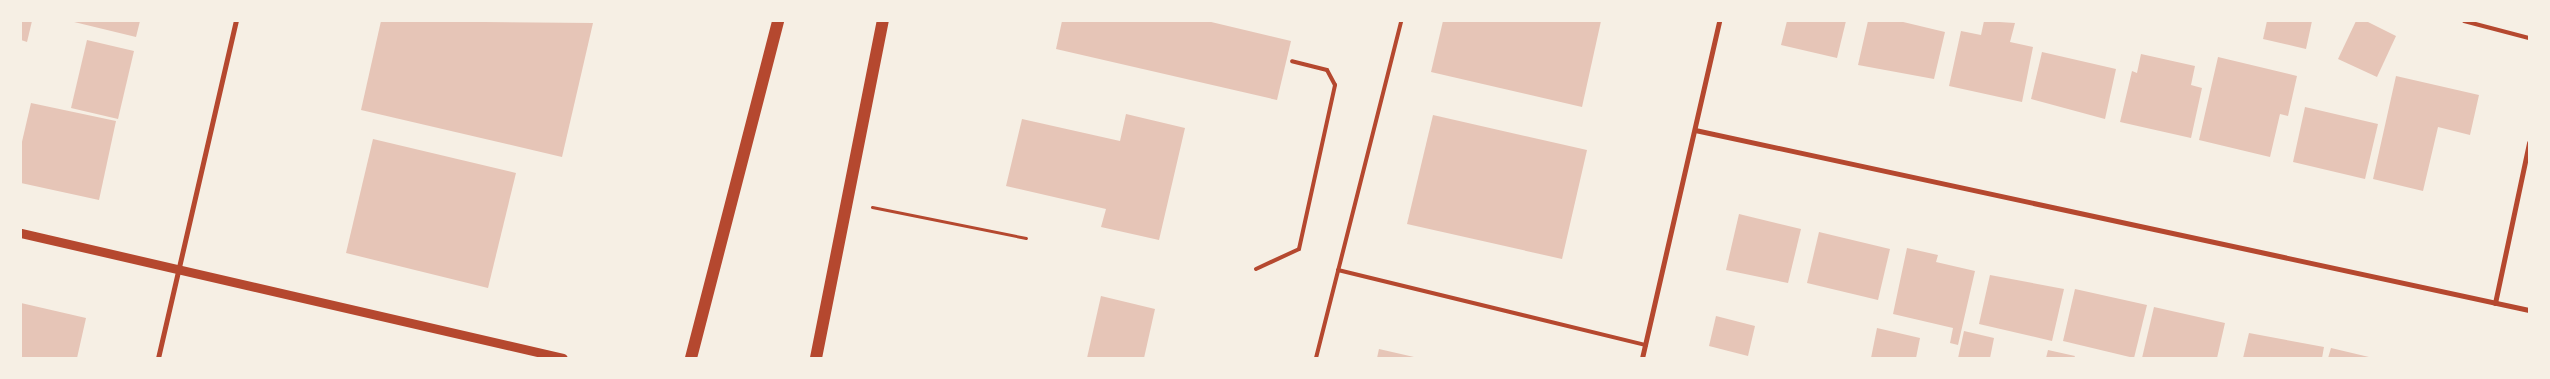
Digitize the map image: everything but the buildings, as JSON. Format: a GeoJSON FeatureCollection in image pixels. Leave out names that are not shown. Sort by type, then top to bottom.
{"type":"FeatureCollection","features":[{"type":"Feature","properties":{"kind":"main road"},"geometry":{"type":"LineString","coordinates":[[691,358],[778,21]]}},
{"type":"Feature","properties":{"kind":"main road"},"geometry":{"type":"LineString","coordinates":[[816,358],[883,21]]}},
{"type":"Feature","properties":{"kind":"street"},"geometry":{"type":"LineString","coordinates":[[158,358],[236,21]]}},
{"type":"Feature","properties":{"kind":"street"},"geometry":{"type":"LineString","coordinates":[[1642,358],[1719,21]]}},
{"type":"Feature","properties":{"kind":"street"},"geometry":{"type":"LineString","coordinates":[[1695,130],[2529,310]]}},
{"type":"Feature","properties":{"kind":"street"},"geometry":{"type":"LineString","coordinates":[[2495,303],[2529,143]]}},
{"type":"Feature","properties":{"kind":"street"},"geometry":{"type":"LineString","coordinates":[[21,233],[563,358]]}},
{"type":"Feature","properties":{"kind":"lane"},"geometry":{"type":"LineString","coordinates":[[1316,358],[1402,21]]}},
{"type":"Feature","properties":{"kind":"lane"},"geometry":{"type":"LineString","coordinates":[[2464,21],[2529,38]]}},
{"type":"Feature","properties":{"kind":"lane"},"geometry":{"type":"LineString","coordinates":[[1256,269],[1299,249],[1336,85],[1327,70],[1292,61]]}},
{"type":"Feature","properties":{"kind":"lane"},"geometry":{"type":"LineString","coordinates":[[1338,270],[1646,345]]}},
{"type":"Feature","properties":{"kind":"path"},"geometry":{"type":"LineString","coordinates":[[846,203],[1026,238]]}}]}
